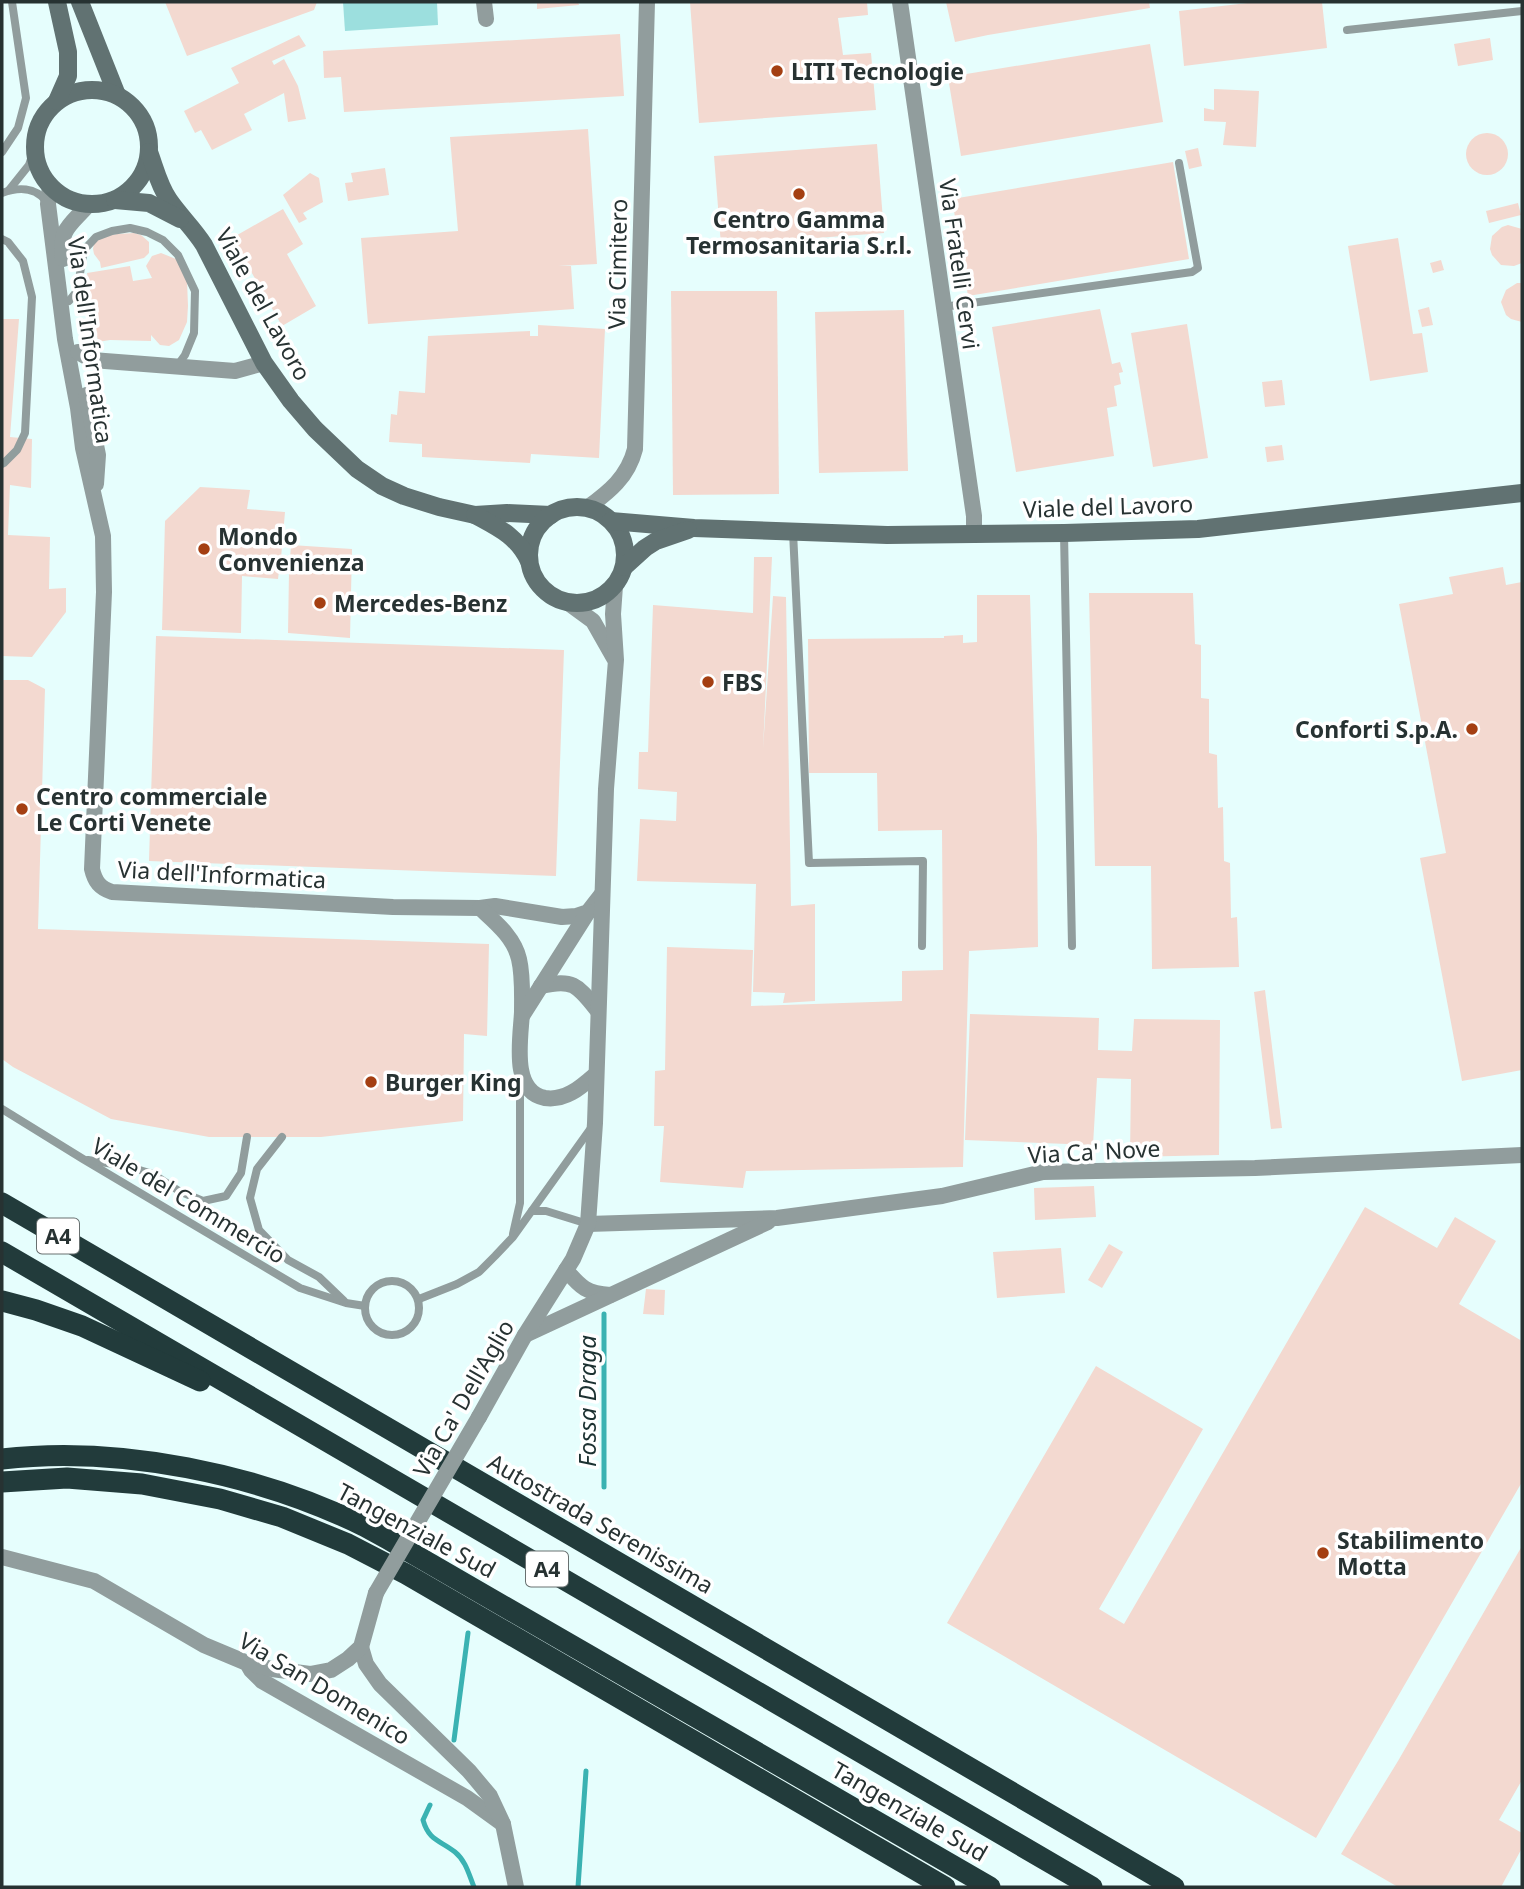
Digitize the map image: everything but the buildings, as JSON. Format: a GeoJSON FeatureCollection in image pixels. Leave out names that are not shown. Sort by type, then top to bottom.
{"type":"FeatureCollection","features":[{"type":"Feature","properties":{"kind":"highway","name":"Autostrada Serenissima"},"geometry":{"type":"LineString","coordinates":[[2,1203],[1174,1887]]}},
{"type":"Feature","properties":{"kind":"highway","name":"A4"},"geometry":{"type":"LineString","coordinates":[[2,1251],[1092,1887]]}},
{"type":"Feature","properties":{"kind":"highway","name":"A4"},"geometry":{"type":"LineString","coordinates":[[2,1301],[82,1326],[187,1376],[282,1415]]}},
{"type":"Feature","properties":{"kind":"highway","name":"Tangenziale Sud"},"geometry":{"type":"LineString","coordinates":[[2,1459],[117,1457],[187,1468],[249,1482],[321,1507],[364,1526],[410,1552],[990,1887]]}},
{"type":"Feature","properties":{"kind":"highway","name":"Tangenziale Sud"},"geometry":{"type":"LineString","coordinates":[[2,1482],[67,1478],[142,1484],[220,1499],[282,1517],[348,1544],[406,1574],[945,1887]]}},
{"type":"Feature","properties":{"kind":"street"},"geometry":{"type":"LineString","coordinates":[[57,2],[68,52],[68,76],[57,101]]}},
{"type":"Feature","properties":{"kind":"street","name":"Viale del Lavoro"},"geometry":{"type":"LineString","coordinates":[[80,2],[117,95],[131,105],[142,119],[148,135],[149,152],[167,198],[204,245],[264,362],[290,401],[315,429],[357,469],[382,486],[404,496],[475,515],[551,515],[574,507],[587,508],[611,521],[694,528],[887,536],[1198,529],[1522,494]]}},
{"type":"Feature","properties":{"kind":"street"},"geometry":{"type":"LineString","coordinates":[[484,2],[486,19]]}},
{"type":"Feature","properties":{"kind":"street","name":"Via Cimitero"},"geometry":{"type":"LineString","coordinates":[[587,508],[610,492],[620,481],[632,461],[635,449],[647,2]]}},
{"type":"Feature","properties":{"kind":"street","name":"Via Fratelli Cervi"},"geometry":{"type":"LineString","coordinates":[[900,2],[974,516],[974,533]]}},
{"type":"Feature","properties":{"kind":"street"},"geometry":{"type":"LineString","coordinates":[[88,205],[61,195],[49,195],[36,163],[36,131],[44,114],[57,101],[71,93],[102,90],[117,95]]}},
{"type":"Feature","properties":{"kind":"street"},"geometry":{"type":"LineString","coordinates":[[115,200],[126,194],[142,176],[149,152]]}},
{"type":"Feature","properties":{"kind":"street","name":"Via dell'Informatica"},"geometry":{"type":"LineString","coordinates":[[49,195],[65,340],[83,448],[103,536],[104,592],[92,869],[102,888],[112,892],[379,906],[495,906],[562,917],[588,912]]}},
{"type":"Feature","properties":{"kind":"street","name":"Viale del Lavoro"},"geometry":{"type":"LineString","coordinates":[[88,205],[115,200],[149,203],[187,222]]}},
{"type":"Feature","properties":{"kind":"street","name":"Via dell'Informatica"},"geometry":{"type":"LineString","coordinates":[[88,205],[64,231],[61,246],[98,455],[96,500]]}},
{"type":"Feature","properties":{"kind":"street"},"geometry":{"type":"LineString","coordinates":[[78,352],[92,360],[236,371],[264,362]]}},
{"type":"Feature","properties":{"kind":"street","name":"Viale del Lavoro"},"geometry":{"type":"LineString","coordinates":[[475,515],[502,530],[522,547],[542,588],[553,597],[567,602]]}},
{"type":"Feature","properties":{"kind":"street"},"geometry":{"type":"LineString","coordinates":[[529,562],[533,536],[540,524],[551,515]]}},
{"type":"Feature","properties":{"kind":"street"},"geometry":{"type":"LineString","coordinates":[[611,521],[623,542],[624,567]]}},
{"type":"Feature","properties":{"kind":"street","name":"Viale del Lavoro"},"geometry":{"type":"LineString","coordinates":[[615,586],[624,567],[645,548],[656,541],[694,528]]}},
{"type":"Feature","properties":{"kind":"street"},"geometry":{"type":"LineString","coordinates":[[480,908],[509,938],[518,955],[522,974],[520,1068],[526,1086],[541,1097],[559,1098],[576,1091],[596,1074],[606,789],[616,660],[613,614],[615,586]]}},
{"type":"Feature","properties":{"kind":"street"},"geometry":{"type":"LineString","coordinates":[[567,602],[580,604],[593,601],[615,586]]}},
{"type":"Feature","properties":{"kind":"street"},"geometry":{"type":"LineString","coordinates":[[567,602],[593,621],[616,660]]}},
{"type":"Feature","properties":{"kind":"street"},"geometry":{"type":"LineString","coordinates":[[522,1016],[602,894]]}},
{"type":"Feature","properties":{"kind":"street"},"geometry":{"type":"LineString","coordinates":[[541,986],[556,982],[569,983],[586,995],[598,1011]]}},
{"type":"Feature","properties":{"kind":"street","name":"Via Ca' Dell'Aglio"},"geometry":{"type":"LineString","coordinates":[[361,1647],[376,1594],[525,1335],[573,1259],[588,1224],[596,1074]]}},
{"type":"Feature","properties":{"kind":"street","name":"Via Ca' Nove"},"geometry":{"type":"LineString","coordinates":[[588,1224],[777,1219],[942,1196],[1044,1172],[1255,1168],[1522,1155]]}},
{"type":"Feature","properties":{"kind":"street"},"geometry":{"type":"LineString","coordinates":[[525,1335],[777,1219]]}},
{"type":"Feature","properties":{"kind":"street"},"geometry":{"type":"LineString","coordinates":[[566,1270],[585,1290],[611,1295]]}},
{"type":"Feature","properties":{"kind":"street","name":"Via San Domenico"},"geometry":{"type":"LineString","coordinates":[[2,1557],[94,1581],[204,1645],[247,1663],[262,1681],[467,1798],[503,1824]]}},
{"type":"Feature","properties":{"kind":"street"},"geometry":{"type":"LineString","coordinates":[[247,1663],[310,1674],[331,1670],[348,1660],[361,1647],[366,1664],[380,1684],[469,1771],[490,1796],[503,1824],[516,1887]]}},
{"type":"Feature","properties":{"kind":"lane"},"geometry":{"type":"LineString","coordinates":[[2,152],[18,128],[26,98],[12,2]]}},
{"type":"Feature","properties":{"kind":"lane"},"geometry":{"type":"LineString","coordinates":[[1347,30],[1522,11]]}},
{"type":"Feature","properties":{"kind":"lane"},"geometry":{"type":"LineString","coordinates":[[6,192],[29,165],[34,150]]}},
{"type":"Feature","properties":{"kind":"lane"},"geometry":{"type":"LineString","coordinates":[[943,307],[1192,272],[1198,268],[1179,163]]}},
{"type":"Feature","properties":{"kind":"lane"},"geometry":{"type":"LineString","coordinates":[[6,192],[26,189],[49,195]]}},
{"type":"Feature","properties":{"kind":"lane"},"geometry":{"type":"LineString","coordinates":[[69,301],[77,291],[83,250],[96,237],[131,228],[163,240],[178,256],[195,291],[194,333],[177,366]]}},
{"type":"Feature","properties":{"kind":"lane"},"geometry":{"type":"LineString","coordinates":[[2,239],[23,261],[32,297],[25,433],[17,450],[2,464]]}},
{"type":"Feature","properties":{"kind":"lane"},"geometry":{"type":"LineString","coordinates":[[793,533],[809,863],[923,861],[922,946]]}},
{"type":"Feature","properties":{"kind":"lane"},"geometry":{"type":"LineString","coordinates":[[1064,533],[1072,946]]}},
{"type":"Feature","properties":{"kind":"lane"},"geometry":{"type":"LineString","coordinates":[[513,1237],[520,1203],[520,1068]]}},
{"type":"Feature","properties":{"kind":"lane","name":"Viale del Commercio"},"geometry":{"type":"LineString","coordinates":[[2,1109],[300,1288],[346,1303],[365,1306]]}},
{"type":"Feature","properties":{"kind":"lane"},"geometry":{"type":"LineString","coordinates":[[419,1299],[479,1272],[513,1237],[595,1123]]}},
{"type":"Feature","properties":{"kind":"lane"},"geometry":{"type":"LineString","coordinates":[[83,1159],[126,1166],[153,1174],[179,1191],[203,1201],[226,1196],[241,1173],[247,1137]]}},
{"type":"Feature","properties":{"kind":"lane"},"geometry":{"type":"LineString","coordinates":[[282,1137],[257,1169],[250,1198],[259,1230],[288,1261],[318,1277],[346,1303]]}},
{"type":"Feature","properties":{"kind":"lane"},"geometry":{"type":"LineString","coordinates":[[532,1211],[546,1211],[588,1224]]}},
{"type":"Feature","properties":{"kind":"lane"},"geometry":{"type":"LineString","coordinates":[[394,1280],[403,1283],[413,1289],[419,1299],[420,1312],[416,1323],[409,1331],[398,1335],[386,1335],[374,1328],[366,1316],[365,1306],[369,1294],[384,1282],[394,1280]]}},
{"type":"Feature","properties":{"kind":"shaded area"},"geometry":{"type":"Polygon","coordinates":[[[343,2],[437,2],[438,25],[345,31],[343,2]]]}},
{"type":"Feature","properties":{"kind":"waterway","name":"Fossa Draga"},"geometry":{"type":"LineString","coordinates":[[604,1314],[604,1487]]}},
{"type":"Feature","properties":{"kind":"waterway"},"geometry":{"type":"LineString","coordinates":[[454,1740],[468,1633]]}},
{"type":"Feature","properties":{"kind":"waterway","name":"Fossa Draga"},"geometry":{"type":"LineString","coordinates":[[578,1887],[586,1771]]}},
{"type":"Feature","properties":{"kind":"waterway"},"geometry":{"type":"LineString","coordinates":[[430,1805],[423,1820],[425,1827],[432,1836],[459,1856],[474,1887]]}},
{"type":"Feature","properties":{"kind":"place","name":"LITI Tecnologie"},"geometry":{"type":"Point","coordinates":[777,71]}},
{"type":"Feature","properties":{"kind":"place","name":"Centro Gamma Termosanitaria S.r.l."},"geometry":{"type":"Point","coordinates":[799,194]}},
{"type":"Feature","properties":{"kind":"place","name":"Mondo Convenienza"},"geometry":{"type":"Point","coordinates":[204,549]}},
{"type":"Feature","properties":{"kind":"place","name":"Mercedes-Benz"},"geometry":{"type":"Point","coordinates":[320,603]}},
{"type":"Feature","properties":{"kind":"place","name":"FBS"},"geometry":{"type":"Point","coordinates":[708,682]}},
{"type":"Feature","properties":{"kind":"place","name":"Conforti S.p.A."},"geometry":{"type":"Point","coordinates":[1472,729]}},
{"type":"Feature","properties":{"kind":"place","name":"Centro commerciale Le Corti Venete"},"geometry":{"type":"Point","coordinates":[22,809]}},
{"type":"Feature","properties":{"kind":"place","name":"Burger King"},"geometry":{"type":"Point","coordinates":[371,1082]}},
{"type":"Feature","properties":{"kind":"place","name":"Stabilimento Motta"},"geometry":{"type":"Point","coordinates":[1323,1553]}}]}
